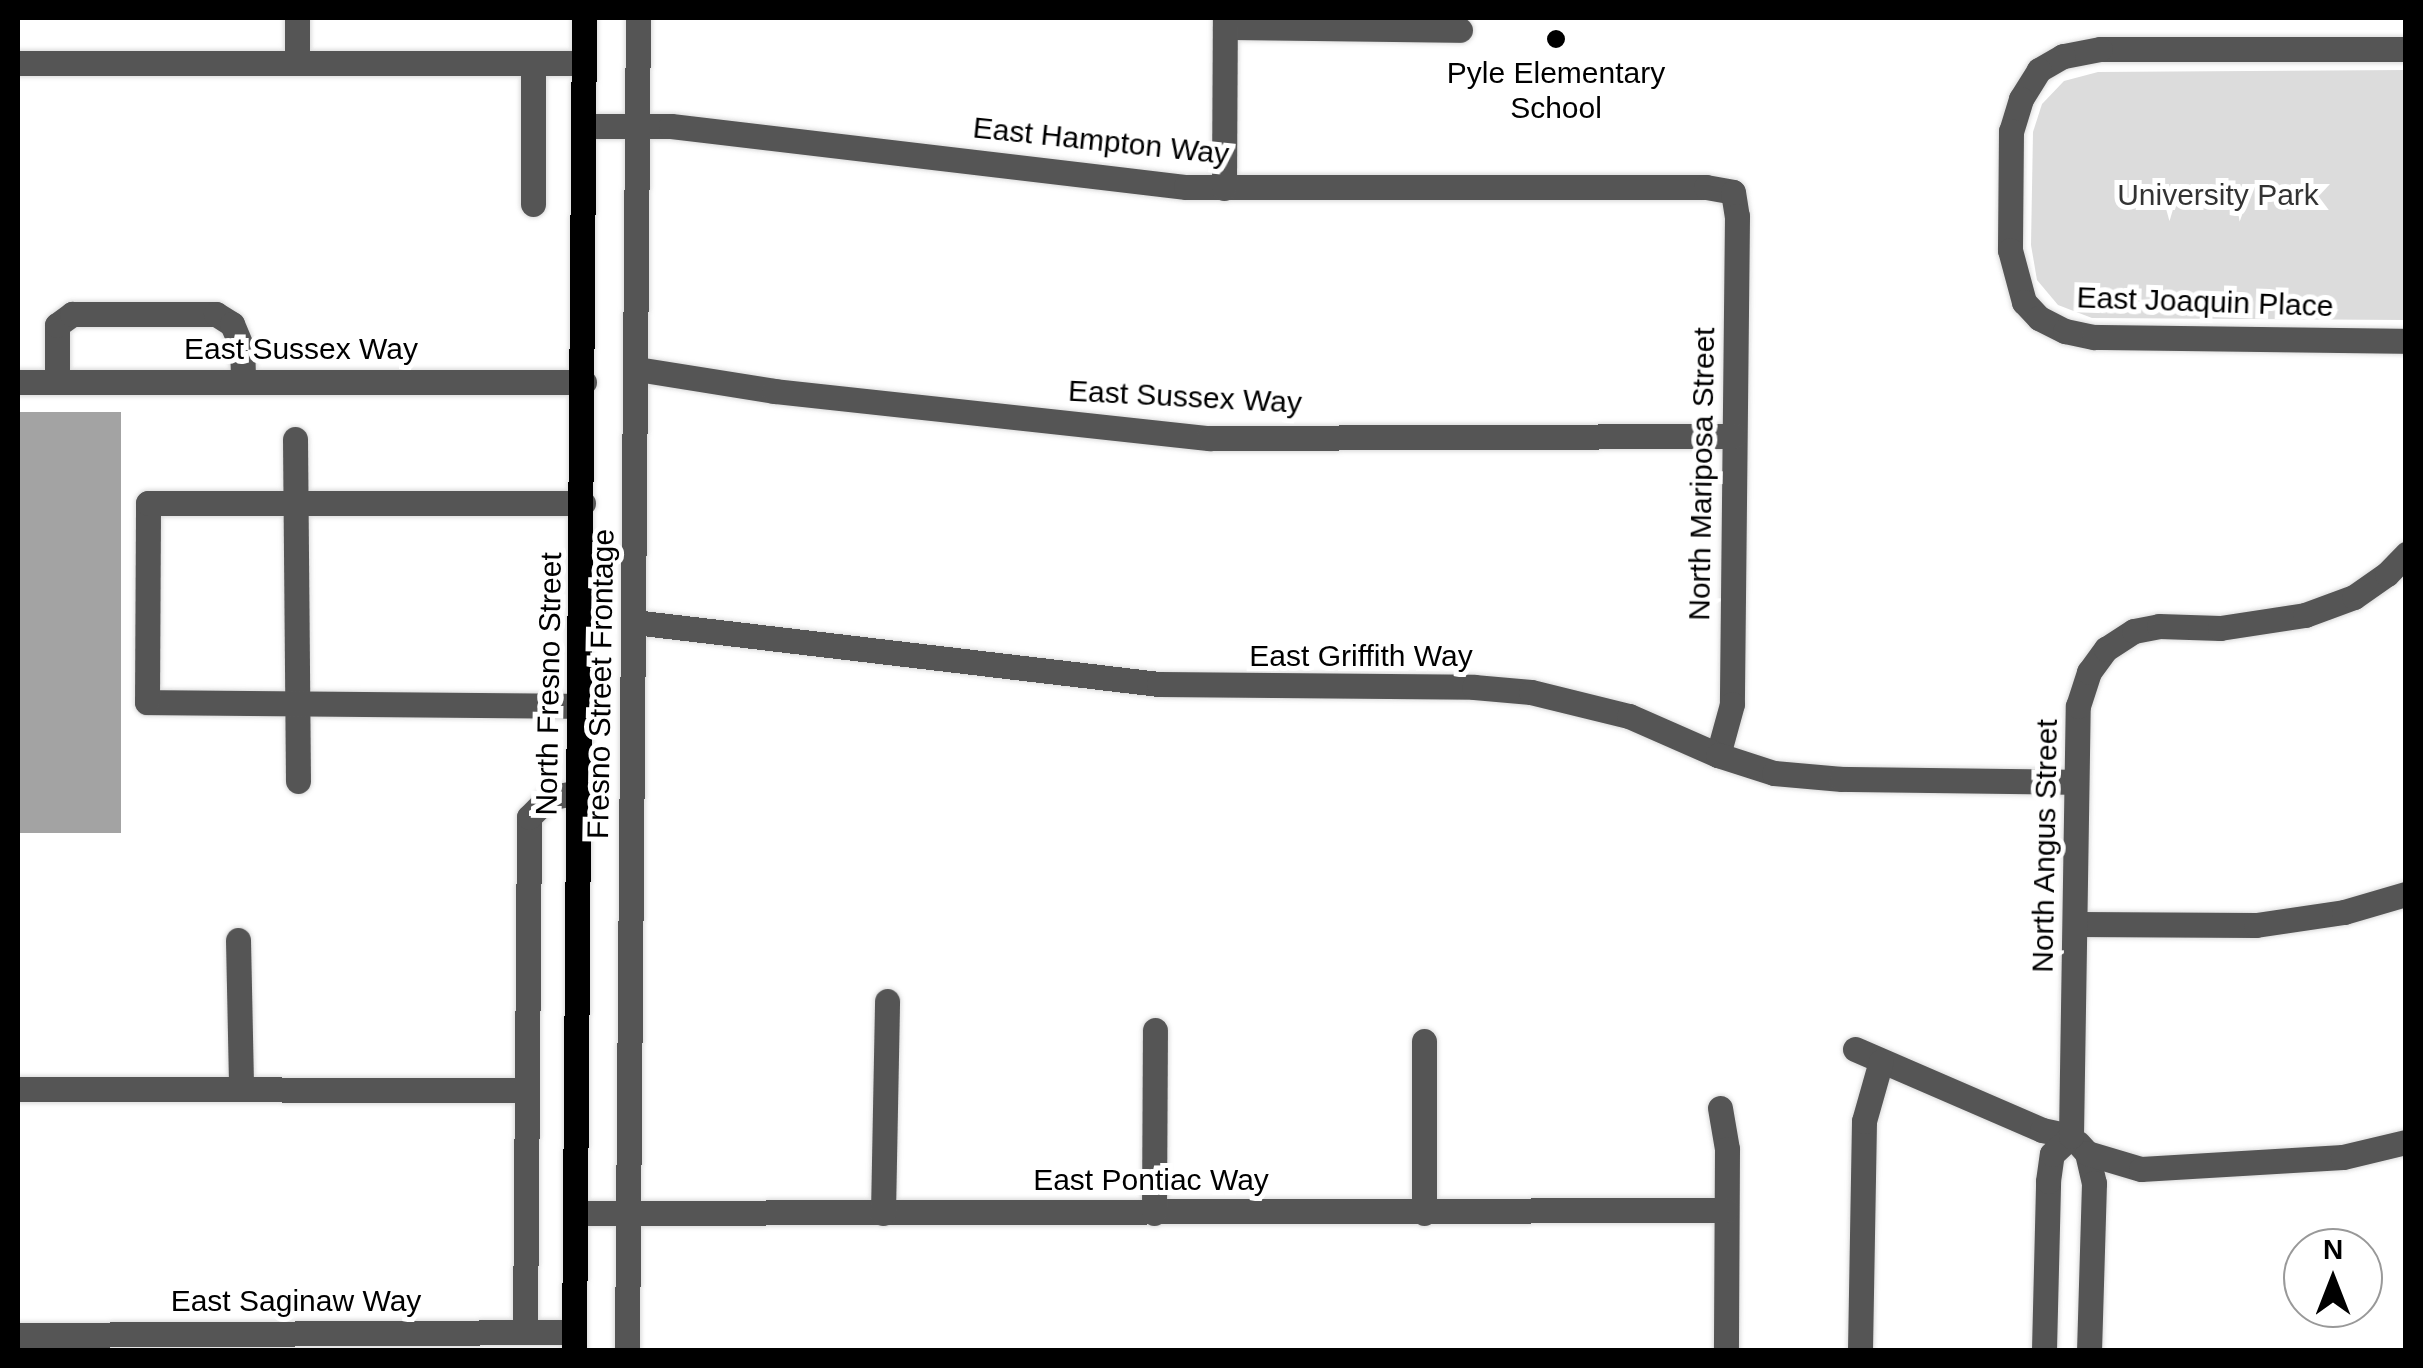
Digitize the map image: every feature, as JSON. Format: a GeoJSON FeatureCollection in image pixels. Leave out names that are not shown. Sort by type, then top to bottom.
{"type":"FeatureCollection","features":[{"type":"Feature","properties":{"kind":"main road","name":"North Fresno Street"},"geometry":{"type":"LineString","coordinates":[[574,1341],[584,504],[584,18]]}},
{"type":"Feature","properties":{"kind":"street"},"geometry":{"type":"LineString","coordinates":[[297,18],[297,62]]}},
{"type":"Feature","properties":{"kind":"street","name":"Fresno Street Frontage"},"geometry":{"type":"LineString","coordinates":[[627,1350],[638,18]]}},
{"type":"Feature","properties":{"kind":"street"},"geometry":{"type":"LineString","coordinates":[[1224,188],[1225,22],[1460,30]]}},
{"type":"Feature","properties":{"kind":"street","name":"East Joaquin Place"},"geometry":{"type":"LineString","coordinates":[[2406,49],[2100,49],[2064,56],[2039,70],[2016,115],[2012,132],[2010,250],[2024,302],[2039,318],[2064,331],[2094,337],[2406,341]]}},
{"type":"Feature","properties":{"kind":"street"},"geometry":{"type":"LineString","coordinates":[[18,63],[584,63]]}},
{"type":"Feature","properties":{"kind":"street"},"geometry":{"type":"LineString","coordinates":[[533,63],[533,204]]}},
{"type":"Feature","properties":{"kind":"street","name":"East Hampton Way"},"geometry":{"type":"LineString","coordinates":[[584,126],[638,126],[1224,188],[1706,187],[1732,192]]}},
{"type":"Feature","properties":{"kind":"street","name":"North Mariposa Street"},"geometry":{"type":"LineString","coordinates":[[1718,755],[1732,704],[1737,216],[1732,192]]}},
{"type":"Feature","properties":{"kind":"street"},"geometry":{"type":"LineString","coordinates":[[56,381],[56,324],[72,314],[216,314],[232,324],[242,347],[243,380]]}},
{"type":"Feature","properties":{"kind":"street","name":"East Sussex Way"},"geometry":{"type":"LineString","coordinates":[[637,370],[774,391],[1209,438],[1734,436]]}},
{"type":"Feature","properties":{"kind":"street","name":"East Sussex Way"},"geometry":{"type":"LineString","coordinates":[[18,382],[584,382]]}},
{"type":"Feature","properties":{"kind":"street"},"geometry":{"type":"LineString","coordinates":[[295,440],[298,781]]}},
{"type":"Feature","properties":{"kind":"street"},"geometry":{"type":"LineString","coordinates":[[581,706],[147,702],[148,503],[584,504]]}},
{"type":"Feature","properties":{"kind":"street","name":"North Angus Street"},"geometry":{"type":"LineString","coordinates":[[2090,1350],[2094,1182],[2079,1144],[2076,782],[2078,706],[2088,672],[2106,649],[2134,631],[2158,626],[2220,628],[2305,615],[2354,597],[2406,554]]}},
{"type":"Feature","properties":{"kind":"street","name":"East Griffith Way"},"geometry":{"type":"LineString","coordinates":[[634,622],[1159,684],[1531,692],[1629,716],[1718,755],[1774,773],[1842,780],[2076,782]]}},
{"type":"Feature","properties":{"kind":"street"},"geometry":{"type":"LineString","coordinates":[[526,1332],[530,817],[548,798],[580,792]]}},
{"type":"Feature","properties":{"kind":"street"},"geometry":{"type":"LineString","coordinates":[[2078,924],[2256,925],[2344,912],[2406,894]]}},
{"type":"Feature","properties":{"kind":"street"},"geometry":{"type":"LineString","coordinates":[[238,940],[241,1088]]}},
{"type":"Feature","properties":{"kind":"street"},"geometry":{"type":"LineString","coordinates":[[884,1213],[886,1001]]}},
{"type":"Feature","properties":{"kind":"street"},"geometry":{"type":"LineString","coordinates":[[1154,1213],[1155,1030]]}},
{"type":"Feature","properties":{"kind":"street"},"geometry":{"type":"LineString","coordinates":[[1424,1041],[1424,1213]]}},
{"type":"Feature","properties":{"kind":"street"},"geometry":{"type":"LineString","coordinates":[[1856,1049],[2141,1169],[2344,1158],[2406,1142]]}},
{"type":"Feature","properties":{"kind":"street"},"geometry":{"type":"LineString","coordinates":[[1860,1350],[1864,1121],[1880,1061]]}},
{"type":"Feature","properties":{"kind":"street"},"geometry":{"type":"LineString","coordinates":[[18,1089],[526,1090]]}},
{"type":"Feature","properties":{"kind":"street"},"geometry":{"type":"LineString","coordinates":[[1720,1108],[1726,1149],[1726,1350]]}},
{"type":"Feature","properties":{"kind":"street","name":"North Angus Street"},"geometry":{"type":"LineString","coordinates":[[2044,1350],[2052,1154],[2079,1144]]}},
{"type":"Feature","properties":{"kind":"street","name":"East Pontiac Way"},"geometry":{"type":"LineString","coordinates":[[576,1213],[1726,1210]]}},
{"type":"Feature","properties":{"kind":"street","name":"East Saginaw Way"},"geometry":{"type":"LineString","coordinates":[[18,1336],[526,1332],[574,1341]]}},
{"type":"Feature","properties":{"kind":"green space","name":"University Park"},"geometry":{"type":"Polygon","coordinates":[[[2405,70],[2405,320],[2092,318],[2058,305],[2037,280],[2031,245],[2033,132],[2042,104],[2064,81],[2098,72],[2405,70]]]}},
{"type":"Feature","properties":{"kind":"shaded area"},"geometry":{"type":"Polygon","coordinates":[[[18,412],[121,412],[121,833],[18,833],[18,412]]]}},
{"type":"Feature","properties":{"kind":"place","name":"Pyle Elementary School"},"geometry":{"type":"Point","coordinates":[1556,39]}}]}
